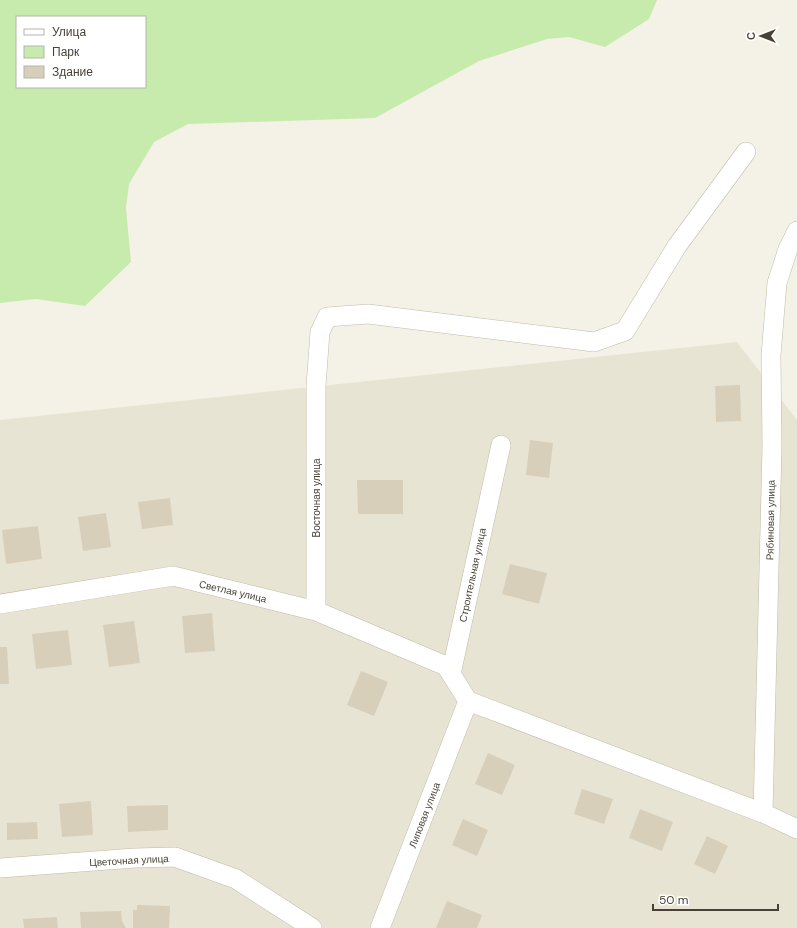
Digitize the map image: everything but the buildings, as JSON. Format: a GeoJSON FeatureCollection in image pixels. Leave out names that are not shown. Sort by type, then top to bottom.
{"type":"FeatureCollection","features":[{"type":"Feature","properties":{"kind":"street","name":"Восточная улица"},"geometry":{"type":"LineString","coordinates":[[316,611],[316,386],[320,332],[327,316],[368,314],[594,342],[625,331],[677,246],[746,152]]}},
{"type":"Feature","properties":{"kind":"street","name":"Рябиновая улица"},"geometry":{"type":"LineString","coordinates":[[763,813],[772,454],[772,355],[777,282],[788,249],[797,231]]}},
{"type":"Feature","properties":{"kind":"street","name":"Строительная улица"},"geometry":{"type":"LineString","coordinates":[[451,674],[500,445]]}},
{"type":"Feature","properties":{"kind":"street","name":"Светлая улица"},"geometry":{"type":"LineString","coordinates":[[0,604],[173,576],[316,611],[446,666],[451,674]]}},
{"type":"Feature","properties":{"kind":"street"},"geometry":{"type":"LineString","coordinates":[[451,674],[468,701],[763,813],[797,829]]}},
{"type":"Feature","properties":{"kind":"street","name":"Липовая улица"},"geometry":{"type":"LineString","coordinates":[[380,928],[468,701]]}},
{"type":"Feature","properties":{"kind":"street","name":"Цветочная улица"},"geometry":{"type":"LineString","coordinates":[[0,868],[135,858],[174,857],[236,879],[312,928]]}},
{"type":"Feature","properties":{"kind":"shaded area"},"geometry":{"type":"Polygon","coordinates":[[[737,342],[797,420],[797,928],[0,928],[0,420],[737,342]]]}},
{"type":"Feature","properties":{"kind":"green space"},"geometry":{"type":"Polygon","coordinates":[[[0,0],[657,0],[649,19],[605,47],[569,37],[547,39],[479,61],[375,118],[188,124],[154,142],[129,184],[126,208],[131,262],[85,306],[36,299],[0,303],[0,0]]]}}]}
